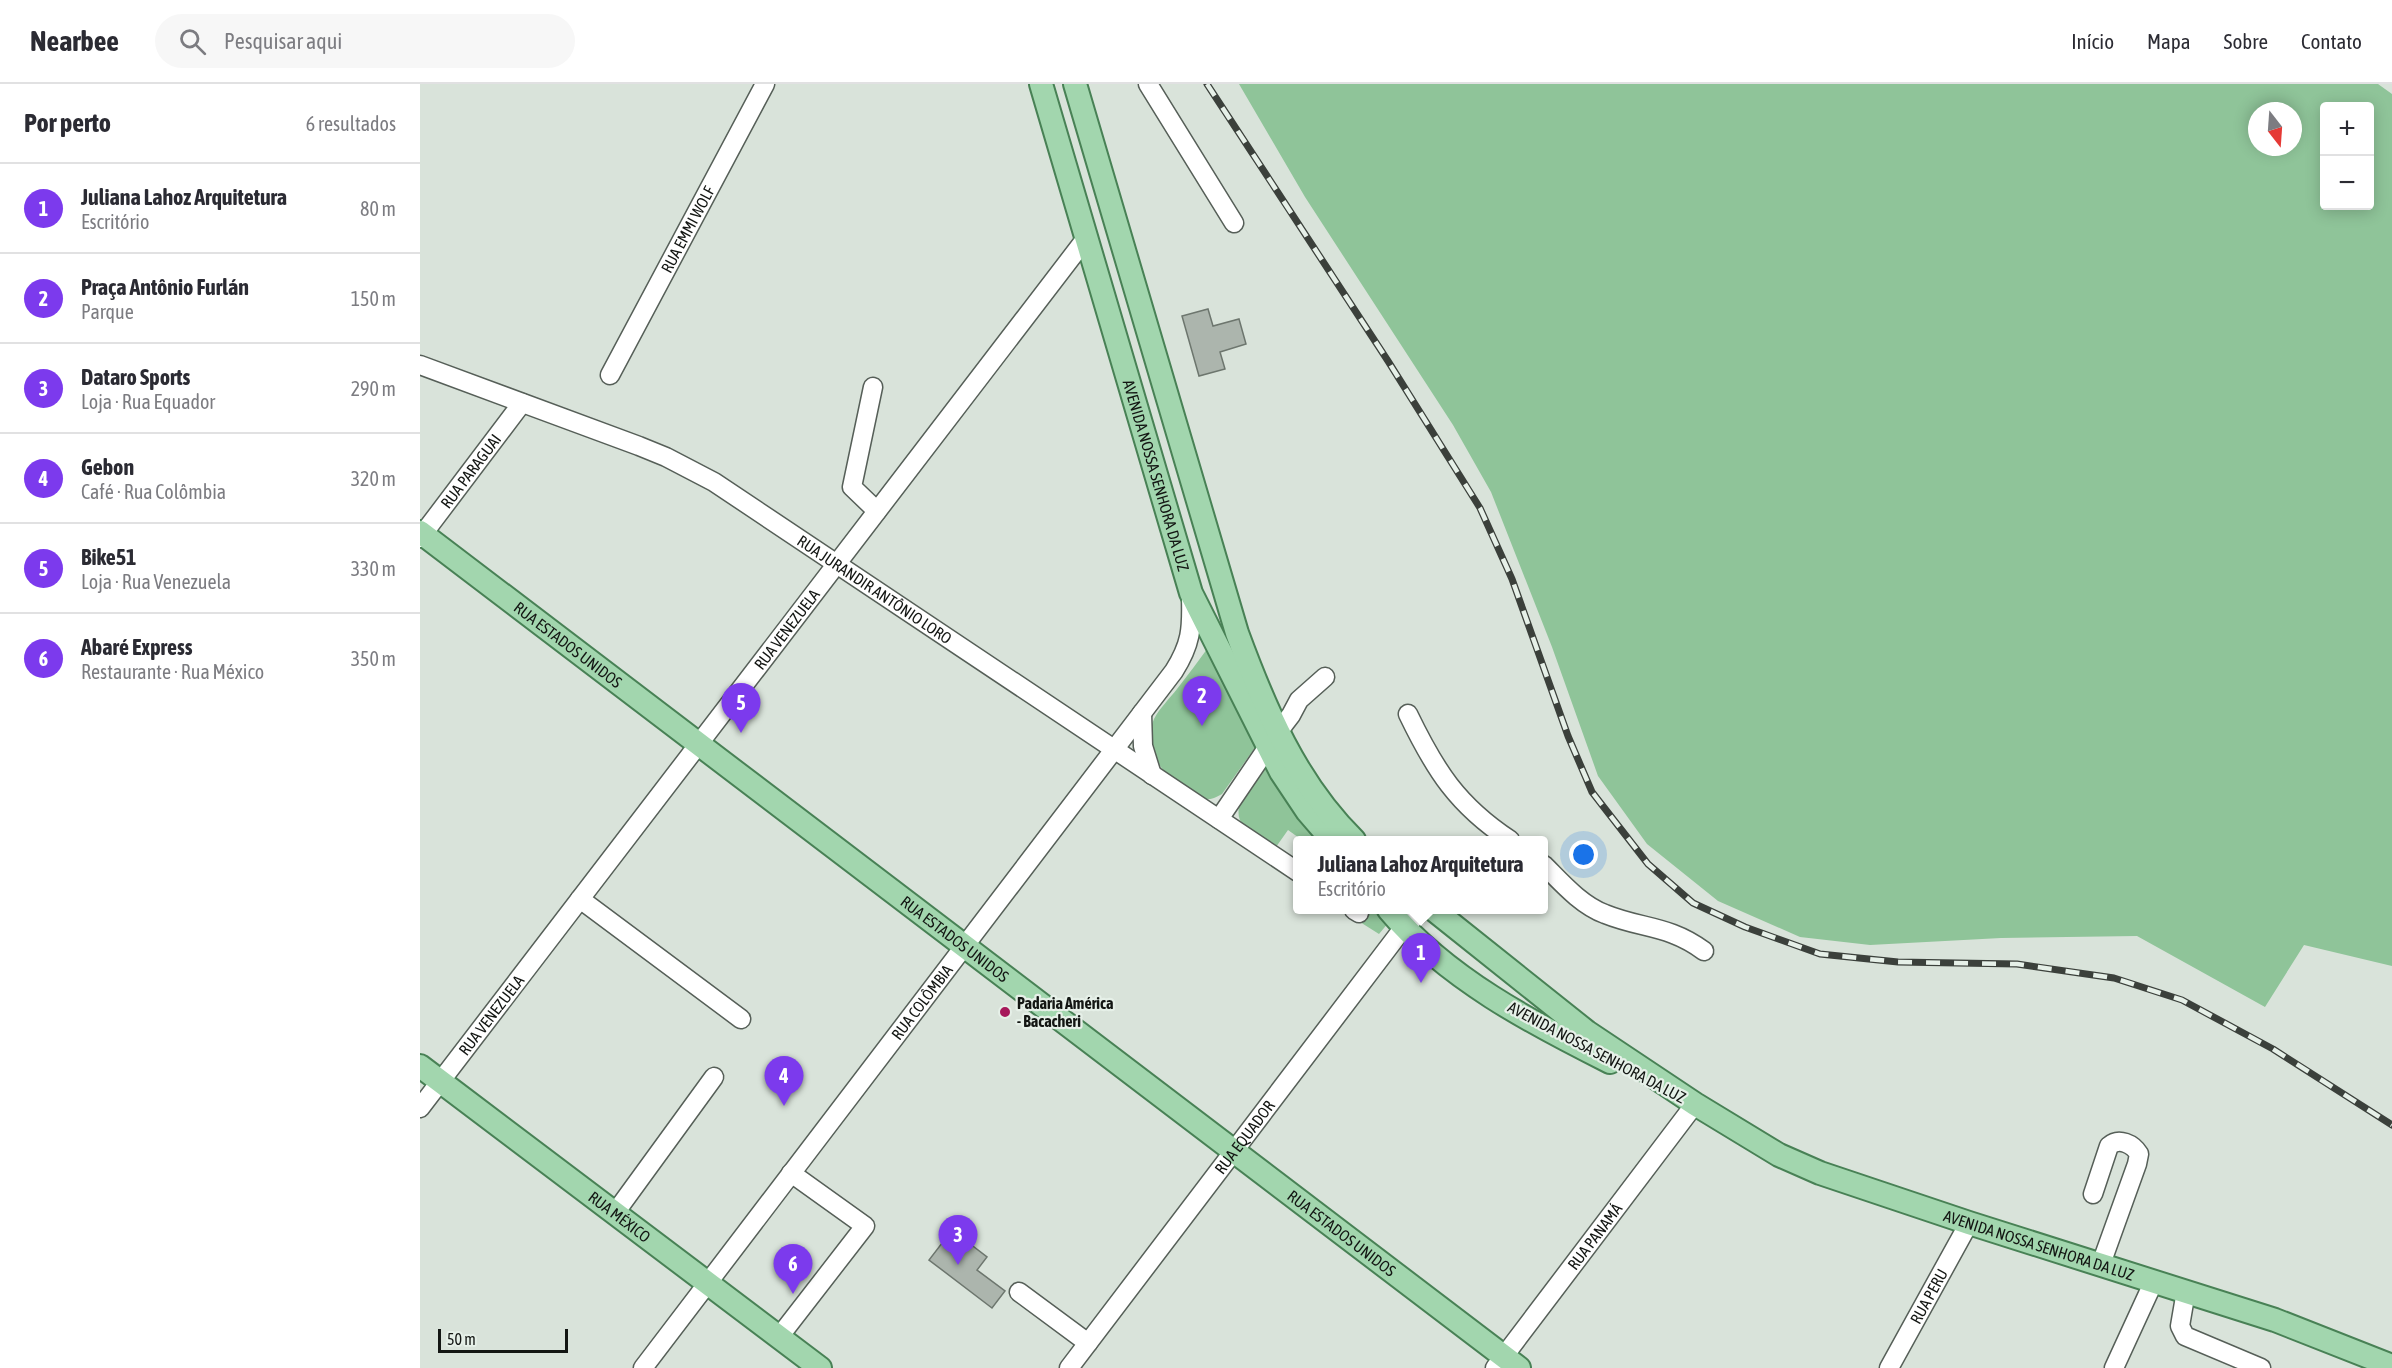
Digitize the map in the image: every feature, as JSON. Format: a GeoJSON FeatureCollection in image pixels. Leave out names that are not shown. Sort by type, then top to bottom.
{"type":"FeatureCollection","features":[{"type":"Feature","properties":{"kind":"main road","name":"AVENIDA NOSSA SENHORA DA LUZ"},"geometry":{"type":"LineString","coordinates":[[1041,84],[1191,593],[1272,739],[1294,792],[1329,836]]}},
{"type":"Feature","properties":{"kind":"main road","name":"AVENIDA NOSSA SENHORA DA LUZ"},"geometry":{"type":"LineString","coordinates":[[1075,84],[1237,633],[1262,699],[1272,739],[1330,815],[1350,836]]}},
{"type":"Feature","properties":{"kind":"main road","name":"RUA ESTADOS UNIDOS"},"geometry":{"type":"LineString","coordinates":[[421,535],[1233,1151],[1506,1364]]}},
{"type":"Feature","properties":{"kind":"main road","name":"AVENIDA NOSSA SENHORA DA LUZ"},"geometry":{"type":"LineString","coordinates":[[1440,914],[1587,1032],[1695,1104],[1754,1141],[1794,1162],[1820,1173],[1969,1223],[2186,1291],[2329,1340],[2392,1366]]}},
{"type":"Feature","properties":{"kind":"main road","name":"AVENIDA NOSSA SENHORA DA LUZ"},"geometry":{"type":"LineString","coordinates":[[1397,918],[1470,981],[1514,1010],[1576,1045],[1695,1104]]}},
{"type":"Feature","properties":{"kind":"main road","name":"RUA MÉXICO"},"geometry":{"type":"LineString","coordinates":[[420,1066],[820,1368]]}},
{"type":"Feature","properties":{"kind":"street","name":"RUA EMMI WOLF"},"geometry":{"type":"LineString","coordinates":[[610,375],[765,84]]}},
{"type":"Feature","properties":{"kind":"street"},"geometry":{"type":"LineString","coordinates":[[1148,84],[1234,224]]}},
{"type":"Feature","properties":{"kind":"street","name":"RUA VENEZUELA"},"geometry":{"type":"LineString","coordinates":[[420,1108],[1087,237]]}},
{"type":"Feature","properties":{"kind":"street","name":"RUA JURANDIR ANTÔNIO LORO"},"geometry":{"type":"LineString","coordinates":[[420,365],[639,446],[691,469],[1293,869]]}},
{"type":"Feature","properties":{"kind":"street"},"geometry":{"type":"LineString","coordinates":[[873,387],[852,487],[877,511]]}},
{"type":"Feature","properties":{"kind":"street","name":"RUA PARAGUAI"},"geometry":{"type":"LineString","coordinates":[[421,535],[522,403]]}},
{"type":"Feature","properties":{"kind":"street","name":"RUA COLÔMBIA"},"geometry":{"type":"LineString","coordinates":[[643,1368],[1174,671],[1189,643],[1192,626],[1191,593]]}},
{"type":"Feature","properties":{"kind":"street"},"geometry":{"type":"LineString","coordinates":[[1219,819],[1272,739],[1292,715],[1299,700],[1325,677]]}},
{"type":"Feature","properties":{"kind":"street"},"geometry":{"type":"LineString","coordinates":[[1142,713],[1143,746],[1152,775]]}},
{"type":"Feature","properties":{"kind":"street"},"geometry":{"type":"LineString","coordinates":[[1408,714],[1438,771],[1484,834]]}},
{"type":"Feature","properties":{"kind":"street"},"geometry":{"type":"LineString","coordinates":[[1548,869],[1591,908],[1605,915],[1674,934],[1692,942],[1704,951]]}},
{"type":"Feature","properties":{"kind":"street"},"geometry":{"type":"LineString","coordinates":[[580,898],[741,1019]]}},
{"type":"Feature","properties":{"kind":"street","name":"RUA EQUADOR"},"geometry":{"type":"LineString","coordinates":[[1069,1368],[1233,1151],[1397,918]]}},
{"type":"Feature","properties":{"kind":"street"},"geometry":{"type":"LineString","coordinates":[[615,1213],[714,1077]]}},
{"type":"Feature","properties":{"kind":"street","name":"RUA PANAMÁ"},"geometry":{"type":"LineString","coordinates":[[1506,1364],[1695,1104]]}},
{"type":"Feature","properties":{"kind":"street"},"geometry":{"type":"LineString","coordinates":[[2093,1194],[2109,1146],[2121,1141],[2135,1147],[2139,1154],[2137,1164],[2101,1264]]}},
{"type":"Feature","properties":{"kind":"street"},"geometry":{"type":"LineString","coordinates":[[779,1337],[865,1226],[791,1173]]}},
{"type":"Feature","properties":{"kind":"street","name":"RUA PERU"},"geometry":{"type":"LineString","coordinates":[[1889,1368],[1969,1223]]}},
{"type":"Feature","properties":{"kind":"street"},"geometry":{"type":"LineString","coordinates":[[2114,1368],[2154,1281]]}},
{"type":"Feature","properties":{"kind":"street"},"geometry":{"type":"LineString","coordinates":[[2186,1291],[2180,1326],[2185,1336],[2261,1368]]}},
{"type":"Feature","properties":{"kind":"street"},"geometry":{"type":"LineString","coordinates":[[1019,1292],[1088,1343]]}},
{"type":"Feature","properties":{"kind":"green space"},"geometry":{"type":"Polygon","coordinates":[[[1239,84],[2378,84],[2392,94],[2392,966],[2304,945],[2265,1007],[2137,936],[2001,938],[1870,945],[1800,937],[1718,901],[1647,844],[1598,776],[1552,647],[1491,492],[1453,425],[1305,197],[1239,84]]]}},
{"type":"Feature","properties":{"kind":"green space"},"geometry":{"type":"Polygon","coordinates":[[[1210,645],[1259,742],[1222,794],[1211,799],[1203,799],[1169,776],[1156,760],[1150,741],[1156,715],[1210,645]]]}},
{"type":"Feature","properties":{"kind":"green space"},"geometry":{"type":"Polygon","coordinates":[[[1268,761],[1317,836],[1296,836],[1288,830],[1276,847],[1251,832],[1239,819],[1239,810],[1245,792],[1268,761]]]}},
{"type":"Feature","properties":{"kind":"green space"},"geometry":{"type":"Polygon","coordinates":[[[1365,914],[1382,914],[1389,922],[1379,934],[1360,922],[1365,914]]]}},
{"type":"Feature","properties":{"kind":"building"},"geometry":{"type":"Polygon","coordinates":[[[1208,309],[1213,326],[1239,319],[1246,344],[1220,352],[1225,369],[1199,376],[1182,316],[1208,309]]]}},
{"type":"Feature","properties":{"kind":"building"},"geometry":{"type":"Polygon","coordinates":[[[952,1230],[987,1257],[977,1270],[1005,1291],[992,1308],[929,1260],[952,1230]]]}},
{"type":"Feature","properties":{"kind":"railway"},"geometry":{"type":"LineString","coordinates":[[1207,84],[1388,361],[1480,508],[1512,579],[1568,736],[1592,792],[1648,864],[1693,903],[1745,927],[1820,954],[1898,962],[2017,964],[2114,978],[2182,1000],[2273,1049],[2392,1125]]}},
{"type":"Feature","properties":{"kind":"place","name":"Praça Antônio Furlán"},"geometry":{"type":"Point","coordinates":[1202,726]}},
{"type":"Feature","properties":{"kind":"place","name":"Bike51"},"geometry":{"type":"Point","coordinates":[741,733]}},
{"type":"Feature","properties":{"kind":"place","name":"Juliana Lahoz Arquitetura"},"geometry":{"type":"Point","coordinates":[1421,983]}},
{"type":"Feature","properties":{"kind":"place","name":"Padaria América - Bacacheri"},"geometry":{"type":"Point","coordinates":[1005,1012]}},
{"type":"Feature","properties":{"kind":"place","name":"Gebon"},"geometry":{"type":"Point","coordinates":[784,1106]}},
{"type":"Feature","properties":{"kind":"place","name":"Dataro Sports"},"geometry":{"type":"Point","coordinates":[958,1265]}},
{"type":"Feature","properties":{"kind":"place","name":"Abaré Express"},"geometry":{"type":"Point","coordinates":[793,1294]}}]}
